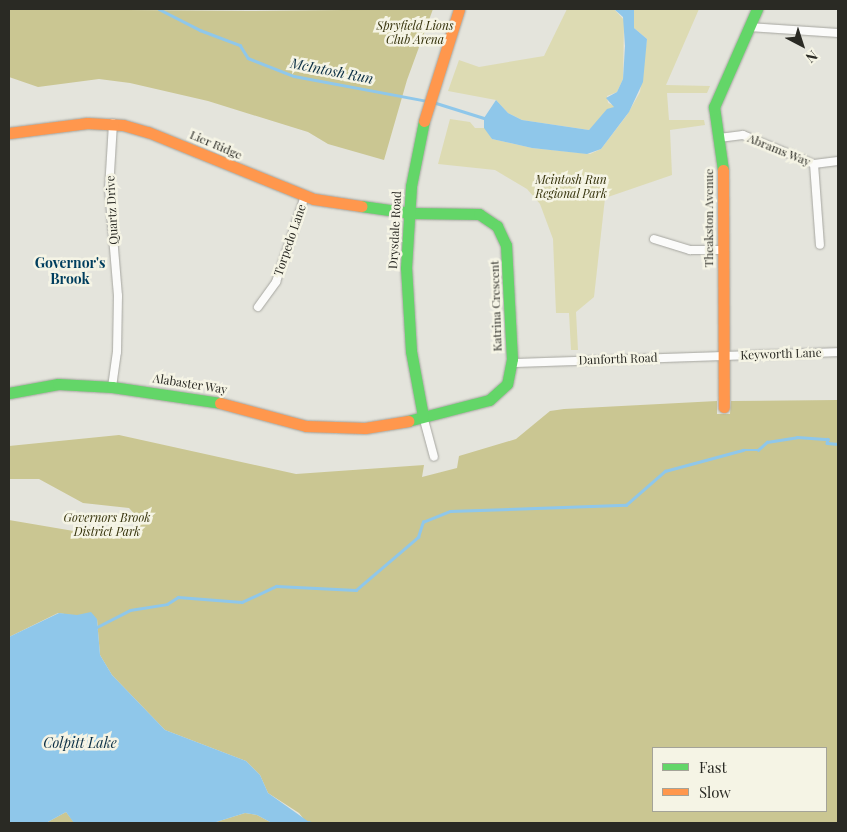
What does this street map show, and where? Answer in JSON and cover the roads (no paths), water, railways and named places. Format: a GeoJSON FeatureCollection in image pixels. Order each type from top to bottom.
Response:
{"type":"FeatureCollection","features":[{"type":"Feature","properties":{"kind":"street","name":"Drysdale Road"},"geometry":{"type":"LineString","coordinates":[[434,457],[423,416],[411,351],[406,268],[413,163],[458,9]]}},
{"type":"Feature","properties":{"kind":"street","name":"Theakston Avenue"},"geometry":{"type":"LineString","coordinates":[[724,407],[723,250],[725,182],[714,107],[757,9]]}},
{"type":"Feature","properties":{"kind":"street"},"geometry":{"type":"LineString","coordinates":[[749,27],[838,33]]}},
{"type":"Feature","properties":{"kind":"street","name":"Lier Ridge"},"geometry":{"type":"LineString","coordinates":[[9,133],[87,123],[113,123],[148,132],[305,196],[410,213]]}},
{"type":"Feature","properties":{"kind":"street","name":"Quartz Drive"},"geometry":{"type":"LineString","coordinates":[[112,386],[118,304],[109,189],[113,123]]}},
{"type":"Feature","properties":{"kind":"street","name":"Abrams Way"},"geometry":{"type":"LineString","coordinates":[[719,138],[743,135],[814,164],[838,162]]}},
{"type":"Feature","properties":{"kind":"street"},"geometry":{"type":"LineString","coordinates":[[814,164],[820,245]]}},
{"type":"Feature","properties":{"kind":"street","name":"Torpedo Lane"},"geometry":{"type":"LineString","coordinates":[[258,308],[276,282],[305,196]]}},
{"type":"Feature","properties":{"kind":"street","name":"Katrina Crescent"},"geometry":{"type":"LineString","coordinates":[[410,213],[479,214],[493,222],[501,232],[508,253],[512,363],[507,384],[495,397],[423,416]]}},
{"type":"Feature","properties":{"kind":"street"},"geometry":{"type":"LineString","coordinates":[[654,239],[690,250],[723,250]]}},
{"type":"Feature","properties":{"kind":"street","name":"Keyworth Lane"},"geometry":{"type":"LineString","coordinates":[[724,356],[838,352]]}},
{"type":"Feature","properties":{"kind":"street","name":"Danforth Road"},"geometry":{"type":"LineString","coordinates":[[512,363],[724,356]]}},
{"type":"Feature","properties":{"kind":"street","name":"Alabaster Way"},"geometry":{"type":"LineString","coordinates":[[9,392],[58,384],[112,386],[200,398],[306,426],[365,428],[423,416]]}},
{"type":"Feature","properties":{"kind":"water"},"geometry":{"type":"Polygon","coordinates":[[[614,9],[634,9],[634,28],[647,39],[643,82],[629,112],[601,149],[587,154],[532,148],[492,139],[484,128],[484,118],[496,100],[508,113],[522,120],[589,130],[607,109],[614,107],[606,98],[617,92],[623,79],[625,46],[623,17],[614,9]]]}},
{"type":"Feature","properties":{"kind":"water","name":"Colpitt Lake"},"geometry":{"type":"Polygon","coordinates":[[[91,612],[97,619],[100,655],[112,675],[165,730],[246,761],[260,775],[268,793],[309,822],[272,823],[257,815],[245,813],[213,823],[74,823],[66,812],[46,823],[9,823],[9,637],[59,613],[77,615],[91,612]]]}},
{"type":"Feature","properties":{"kind":"waterway","name":"McIntosh Run"},"geometry":{"type":"LineString","coordinates":[[133,9],[150,9]]}},
{"type":"Feature","properties":{"kind":"waterway","name":"McIntosh Run"},"geometry":{"type":"LineString","coordinates":[[159,9],[200,30],[240,45],[248,58],[294,76],[428,101]]}},
{"type":"Feature","properties":{"kind":"waterway","name":"McIntosh Run"},"geometry":{"type":"LineString","coordinates":[[433,102],[484,118]]}},
{"type":"Feature","properties":{"kind":"waterway"},"geometry":{"type":"LineString","coordinates":[[97,627],[130,610],[167,604],[178,597],[242,602],[276,586],[356,590],[418,537],[423,522],[450,511],[626,505],[665,471],[743,450],[758,450],[767,442],[797,437],[828,439],[827,443],[838,444]]}},
{"type":"Feature","properties":{"kind":"district","name":"Governor's Brook"},"geometry":{"type":"Point","coordinates":[70,272]}},
{"type":"Feature","properties":{"kind":"park label","name":"Spryfield Lions Club Arena"},"geometry":{"type":"Point","coordinates":[415,33]}},
{"type":"Feature","properties":{"kind":"park label","name":"Mcintosh Run Regional Park"},"geometry":{"type":"Point","coordinates":[571,187]}},
{"type":"Feature","properties":{"kind":"park label","name":"Governors Brook District Park"},"geometry":{"type":"Point","coordinates":[107,525]}}]}
